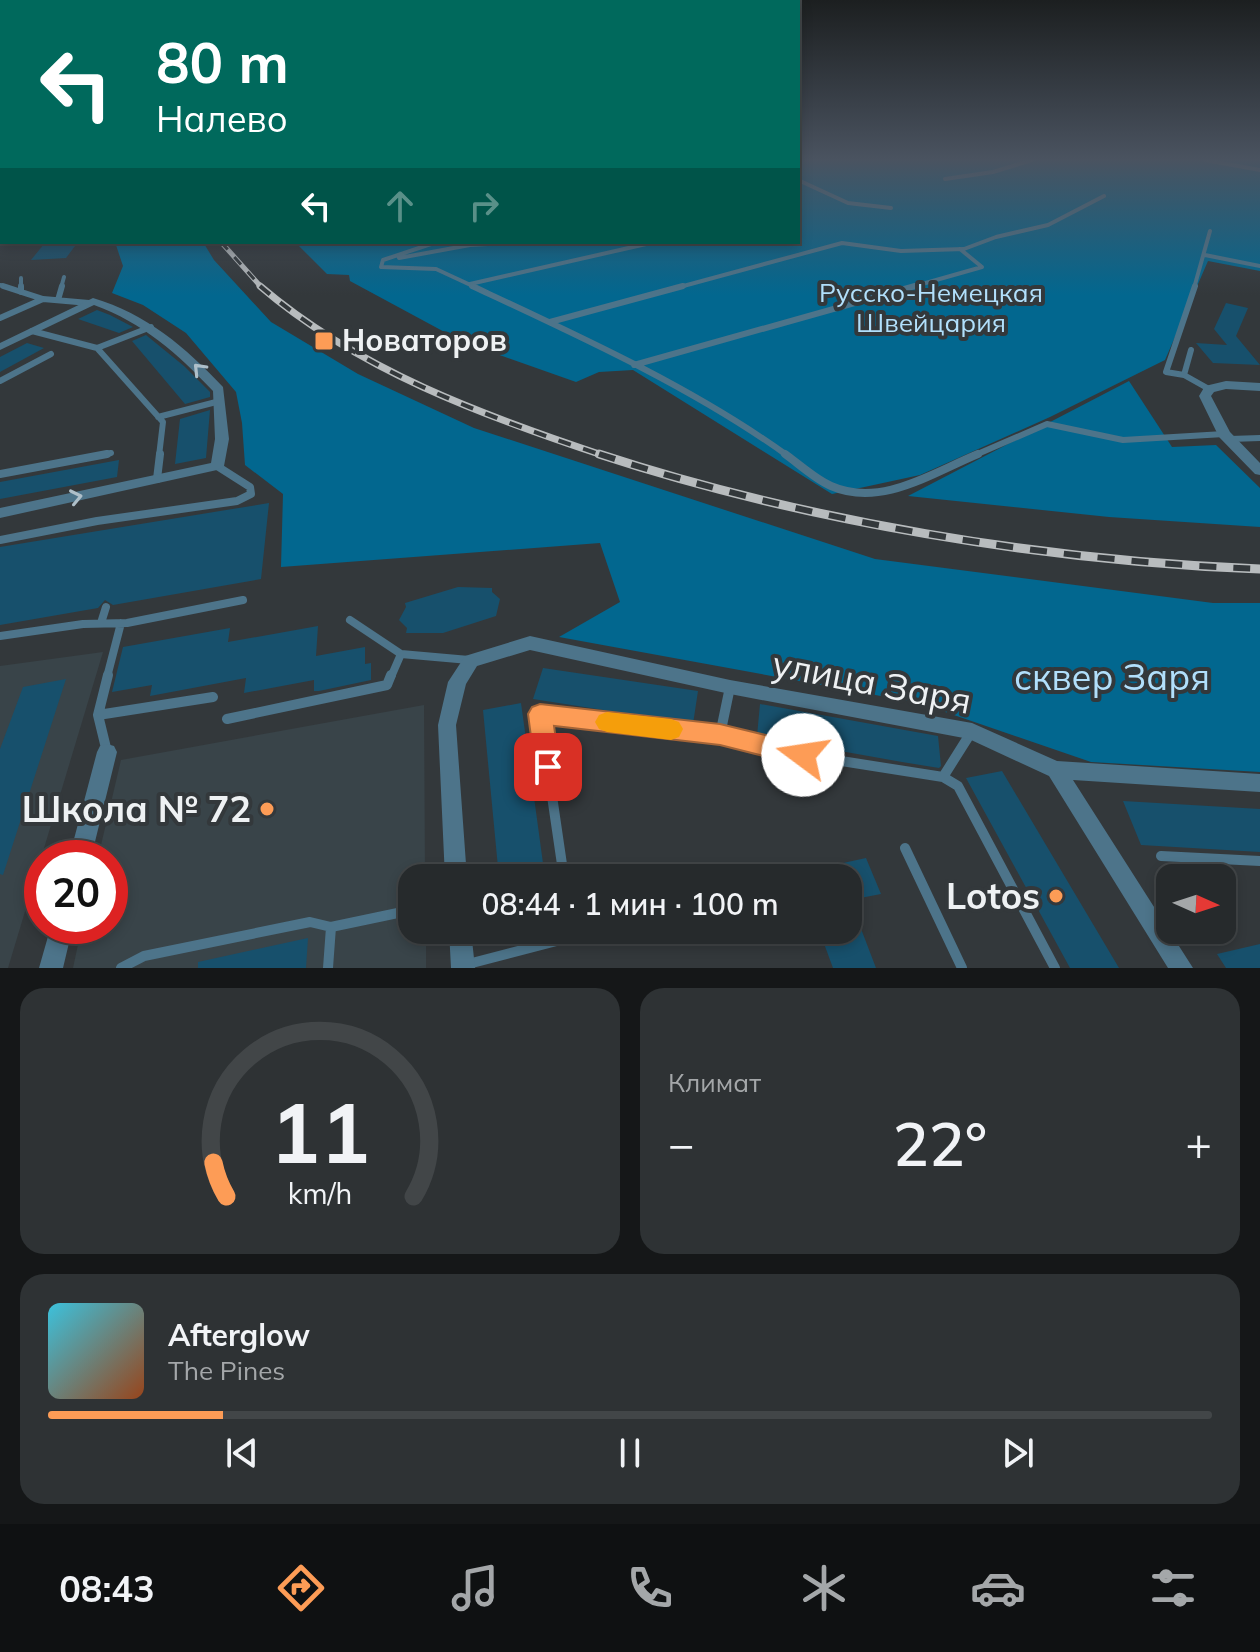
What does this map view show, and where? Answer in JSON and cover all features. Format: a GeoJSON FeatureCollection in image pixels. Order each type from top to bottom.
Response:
{"type":"FeatureCollection","features":[{"type":"Feature","properties":{"kind":"street"},"geometry":{"type":"LineString","coordinates":[[0,347],[93,301],[131,313],[178,346],[219,390],[222,439],[217,466],[0,513]]}},
{"type":"Feature","properties":{"kind":"street"},"geometry":{"type":"LineString","coordinates":[[1260,387],[1226,385],[1209,389],[1205,396],[1226,437],[1260,471]]}},
{"type":"Feature","properties":{"kind":"street","name":"улица Заря"},"geometry":{"type":"LineString","coordinates":[[471,661],[530,643],[730,687],[972,731],[1056,770],[1260,783]]}},
{"type":"Feature","properties":{"kind":"street"},"geometry":{"type":"LineString","coordinates":[[455,864],[447,725],[457,682],[471,661]]}},
{"type":"Feature","properties":{"kind":"street"},"geometry":{"type":"LineString","coordinates":[[85,840],[107,752]]}},
{"type":"Feature","properties":{"kind":"street"},"geometry":{"type":"LineString","coordinates":[[1056,770],[1156,918]]}},
{"type":"Feature","properties":{"kind":"street"},"geometry":{"type":"LineString","coordinates":[[51,968],[57,944]]}},
{"type":"Feature","properties":{"kind":"street"},"geometry":{"type":"LineString","coordinates":[[461,944],[463,966]]}},
{"type":"Feature","properties":{"kind":"street"},"geometry":{"type":"LineString","coordinates":[[1170,944],[1181,968]]}},
{"type":"Feature","properties":{"kind":"lane"},"geometry":{"type":"LineString","coordinates":[[867,205],[891,208]]}},
{"type":"Feature","properties":{"kind":"lane"},"geometry":{"type":"LineString","coordinates":[[550,322],[842,243],[901,251],[960,249],[1048,225],[1086,205]]}},
{"type":"Feature","properties":{"kind":"lane"},"geometry":{"type":"LineString","coordinates":[[1209,389],[1184,375],[1166,372],[1210,231]]}},
{"type":"Feature","properties":{"kind":"lane"},"geometry":{"type":"LineString","coordinates":[[431,244],[383,260],[381,267],[436,269],[550,322],[762,437],[830,486],[851,494],[891,491],[1047,424],[1123,440],[1260,438]]}},
{"type":"Feature","properties":{"kind":"lane"},"geometry":{"type":"LineString","coordinates":[[389,258],[487,244]]}},
{"type":"Feature","properties":{"kind":"lane"},"geometry":{"type":"LineString","coordinates":[[470,284],[646,244]]}},
{"type":"Feature","properties":{"kind":"lane"},"geometry":{"type":"LineString","coordinates":[[633,365],[982,267],[960,249]]}},
{"type":"Feature","properties":{"kind":"lane"},"geometry":{"type":"LineString","coordinates":[[1205,255],[1260,266]]}},
{"type":"Feature","properties":{"kind":"lane"},"geometry":{"type":"LineString","coordinates":[[58,300],[64,277]]}},
{"type":"Feature","properties":{"kind":"lane"},"geometry":{"type":"LineString","coordinates":[[21,278],[21,292]]}},
{"type":"Feature","properties":{"kind":"lane"},"geometry":{"type":"LineString","coordinates":[[0,285],[43,299],[89,303]]}},
{"type":"Feature","properties":{"kind":"lane"},"geometry":{"type":"LineString","coordinates":[[0,318],[43,299]]}},
{"type":"Feature","properties":{"kind":"lane"},"geometry":{"type":"LineString","coordinates":[[97,348],[151,327]]}},
{"type":"Feature","properties":{"kind":"lane"},"geometry":{"type":"LineString","coordinates":[[32,331],[97,348],[163,422],[157,479]]}},
{"type":"Feature","properties":{"kind":"lane"},"geometry":{"type":"LineString","coordinates":[[1184,375],[1191,350]]}},
{"type":"Feature","properties":{"kind":"lane"},"geometry":{"type":"LineString","coordinates":[[0,381],[51,354]]}},
{"type":"Feature","properties":{"kind":"lane"},"geometry":{"type":"LineString","coordinates":[[158,417],[220,401]]}},
{"type":"Feature","properties":{"kind":"lane"},"geometry":{"type":"LineString","coordinates":[[0,474],[111,453]]}},
{"type":"Feature","properties":{"kind":"lane"},"geometry":{"type":"LineString","coordinates":[[0,540],[97,521],[237,501],[251,494],[250,487],[217,466]]}},
{"type":"Feature","properties":{"kind":"lane"},"geometry":{"type":"LineString","coordinates":[[0,636],[121,623],[243,600]]}},
{"type":"Feature","properties":{"kind":"lane"},"geometry":{"type":"LineString","coordinates":[[101,623],[106,607]]}},
{"type":"Feature","properties":{"kind":"lane"},"geometry":{"type":"LineString","coordinates":[[350,620],[401,654],[471,661]]}},
{"type":"Feature","properties":{"kind":"lane"},"geometry":{"type":"LineString","coordinates":[[107,752],[98,715],[121,623]]}},
{"type":"Feature","properties":{"kind":"lane"},"geometry":{"type":"LineString","coordinates":[[227,719],[387,685],[401,654]]}},
{"type":"Feature","properties":{"kind":"lane"},"geometry":{"type":"LineString","coordinates":[[720,735],[730,687]]}},
{"type":"Feature","properties":{"kind":"lane"},"geometry":{"type":"LineString","coordinates":[[98,715],[213,697]]}},
{"type":"Feature","properties":{"kind":"lane"},"geometry":{"type":"LineString","coordinates":[[562,864],[540,714],[720,735],[803,755],[943,777],[958,786],[1055,968]]}},
{"type":"Feature","properties":{"kind":"lane"},"geometry":{"type":"LineString","coordinates":[[943,777],[972,731]]}},
{"type":"Feature","properties":{"kind":"lane"},"geometry":{"type":"LineString","coordinates":[[905,848],[962,968]]}},
{"type":"Feature","properties":{"kind":"lane"},"geometry":{"type":"LineString","coordinates":[[1161,856],[1260,861]]}},
{"type":"Feature","properties":{"kind":"lane"},"geometry":{"type":"LineString","coordinates":[[121,968],[144,956],[310,922],[331,927],[398,913]]}},
{"type":"Feature","properties":{"kind":"lane"},"geometry":{"type":"LineString","coordinates":[[328,968],[331,927]]}},
{"type":"Feature","properties":{"kind":"lane"},"geometry":{"type":"LineString","coordinates":[[463,966],[546,944]]}},
{"type":"Feature","properties":{"kind":"shaded area"},"geometry":{"type":"Polygon","coordinates":[[[103,652],[46,840],[24,840],[24,915],[8,968],[0,968],[0,666],[103,652]]]}},
{"type":"Feature","properties":{"kind":"shaded area","name":"Школа № 72"},"geometry":{"type":"Polygon","coordinates":[[[424,705],[425,864],[398,864],[398,944],[426,944],[426,968],[73,968],[78,944],[128,944],[128,840],[102,840],[121,760],[424,705]]]}},
{"type":"Feature","properties":{"kind":"green space","name":"Русско-Немецкая Швейцария"},"geometry":{"type":"Polygon","coordinates":[[[800,205],[1260,205],[1260,271],[1208,261],[1165,360],[1050,417],[920,475],[832,494],[633,370],[599,372],[576,382],[463,342],[350,281],[349,275],[327,274],[297,244],[800,244],[800,205]]]}},
{"type":"Feature","properties":{"kind":"green space","name":"сквер Заря"},"geometry":{"type":"Polygon","coordinates":[[[116,244],[204,244],[214,260],[271,322],[358,374],[474,428],[875,559],[1213,603],[1260,603],[1260,772],[1091,762],[919,703],[559,637],[620,602],[600,543],[281,567],[283,494],[245,465],[236,392],[186,333],[143,305],[112,293],[123,266],[116,244]]]}},
{"type":"Feature","properties":{"kind":"green space"},"geometry":{"type":"Polygon","coordinates":[[[1129,381],[1172,447],[1216,445],[1260,488],[1260,527],[1109,517],[908,496],[1129,381]]]}},
{"type":"Feature","properties":{"kind":"building"},"geometry":{"type":"Polygon","coordinates":[[[44,244],[76,244],[66,258],[31,260],[44,244]]]}},
{"type":"Feature","properties":{"kind":"building"},"geometry":{"type":"Polygon","coordinates":[[[1226,303],[1248,308],[1236,336],[1260,365],[1213,363],[1196,343],[1227,345],[1214,329],[1226,303]]]}},
{"type":"Feature","properties":{"kind":"building"},"geometry":{"type":"Polygon","coordinates":[[[97,310],[133,327],[119,333],[78,319],[97,310]]]}},
{"type":"Feature","properties":{"kind":"building"},"geometry":{"type":"Polygon","coordinates":[[[146,335],[184,366],[210,392],[210,397],[185,404],[132,341],[146,335]]]}},
{"type":"Feature","properties":{"kind":"building"},"geometry":{"type":"Polygon","coordinates":[[[27,343],[44,348],[0,372],[0,357],[27,343]]]}},
{"type":"Feature","properties":{"kind":"building"},"geometry":{"type":"Polygon","coordinates":[[[210,410],[206,458],[175,464],[180,419],[210,410]]]}},
{"type":"Feature","properties":{"kind":"building"},"geometry":{"type":"Polygon","coordinates":[[[119,460],[117,477],[0,499],[0,482],[119,460]]]}},
{"type":"Feature","properties":{"kind":"building"},"geometry":{"type":"Polygon","coordinates":[[[269,503],[261,579],[113,605],[105,600],[98,608],[0,625],[0,547],[269,503]]]}},
{"type":"Feature","properties":{"kind":"building"},"geometry":{"type":"Polygon","coordinates":[[[458,587],[492,588],[500,599],[496,616],[443,633],[406,633],[407,628],[399,620],[405,603],[458,587]]]}},
{"type":"Feature","properties":{"kind":"building"},"geometry":{"type":"Polygon","coordinates":[[[318,626],[316,656],[365,647],[365,664],[371,663],[371,680],[319,691],[314,691],[314,680],[244,693],[246,678],[150,696],[152,685],[112,692],[123,647],[230,628],[228,642],[318,626]]]}},
{"type":"Feature","properties":{"kind":"building"},"geometry":{"type":"Polygon","coordinates":[[[543,668],[698,691],[693,724],[533,699],[543,668]]]}},
{"type":"Feature","properties":{"kind":"building"},"geometry":{"type":"Polygon","coordinates":[[[66,679],[3,875],[0,874],[0,749],[23,687],[66,679]]]}},
{"type":"Feature","properties":{"kind":"building"},"geometry":{"type":"Polygon","coordinates":[[[521,703],[543,864],[498,864],[483,710],[521,703]]]}},
{"type":"Feature","properties":{"kind":"building"},"geometry":{"type":"Polygon","coordinates":[[[760,704],[938,736],[941,766],[757,736],[760,704]]]}},
{"type":"Feature","properties":{"kind":"building"},"geometry":{"type":"Polygon","coordinates":[[[1002,771],[1119,968],[1070,968],[966,778],[1002,771]]]}},
{"type":"Feature","properties":{"kind":"building"},"geometry":{"type":"Polygon","coordinates":[[[1123,801],[1260,809],[1260,852],[1141,845],[1123,801]]]}},
{"type":"Feature","properties":{"kind":"building"},"geometry":{"type":"Polygon","coordinates":[[[866,858],[881,894],[862,898],[862,864],[839,864],[866,858]]]}},
{"type":"Feature","properties":{"kind":"building"},"geometry":{"type":"Polygon","coordinates":[[[862,931],[876,968],[833,968],[824,944],[862,944],[862,931]]]}},
{"type":"Feature","properties":{"kind":"building"},"geometry":{"type":"Polygon","coordinates":[[[308,938],[306,968],[198,968],[198,962],[308,938]]]}},
{"type":"Feature","properties":{"kind":"building"},"geometry":{"type":"Polygon","coordinates":[[[1260,944],[1260,968],[1226,968],[1217,954],[1260,944]]]}},
{"type":"Feature","properties":{"kind":"railway"},"geometry":{"type":"LineString","coordinates":[[223,244],[261,287]]}},
{"type":"Feature","properties":{"kind":"railway"},"geometry":{"type":"LineString","coordinates":[[261,287],[338,342],[424,388],[602,455]]}},
{"type":"Feature","properties":{"kind":"railway"},"geometry":{"type":"LineString","coordinates":[[602,455],[758,499],[925,534],[1095,557],[1260,569]]}},
{"type":"Feature","properties":{"kind":"slow traffic"},"geometry":{"type":"LineString","coordinates":[[607,722],[671,729]]}},
{"type":"Feature","properties":{"kind":"place","name":"Новаторов"},"geometry":{"type":"Point","coordinates":[324,341]}},
{"type":"Feature","properties":{"kind":"place","name":"Школа № 72"},"geometry":{"type":"Point","coordinates":[267,809]}},
{"type":"Feature","properties":{"kind":"place","name":"Lotos"},"geometry":{"type":"Point","coordinates":[1056,896]}},
{"type":"Feature","properties":{"kind":"route"},"geometry":{"type":"LineString","coordinates":[[548,767],[540,714],[720,735],[803,755]]}}]}
